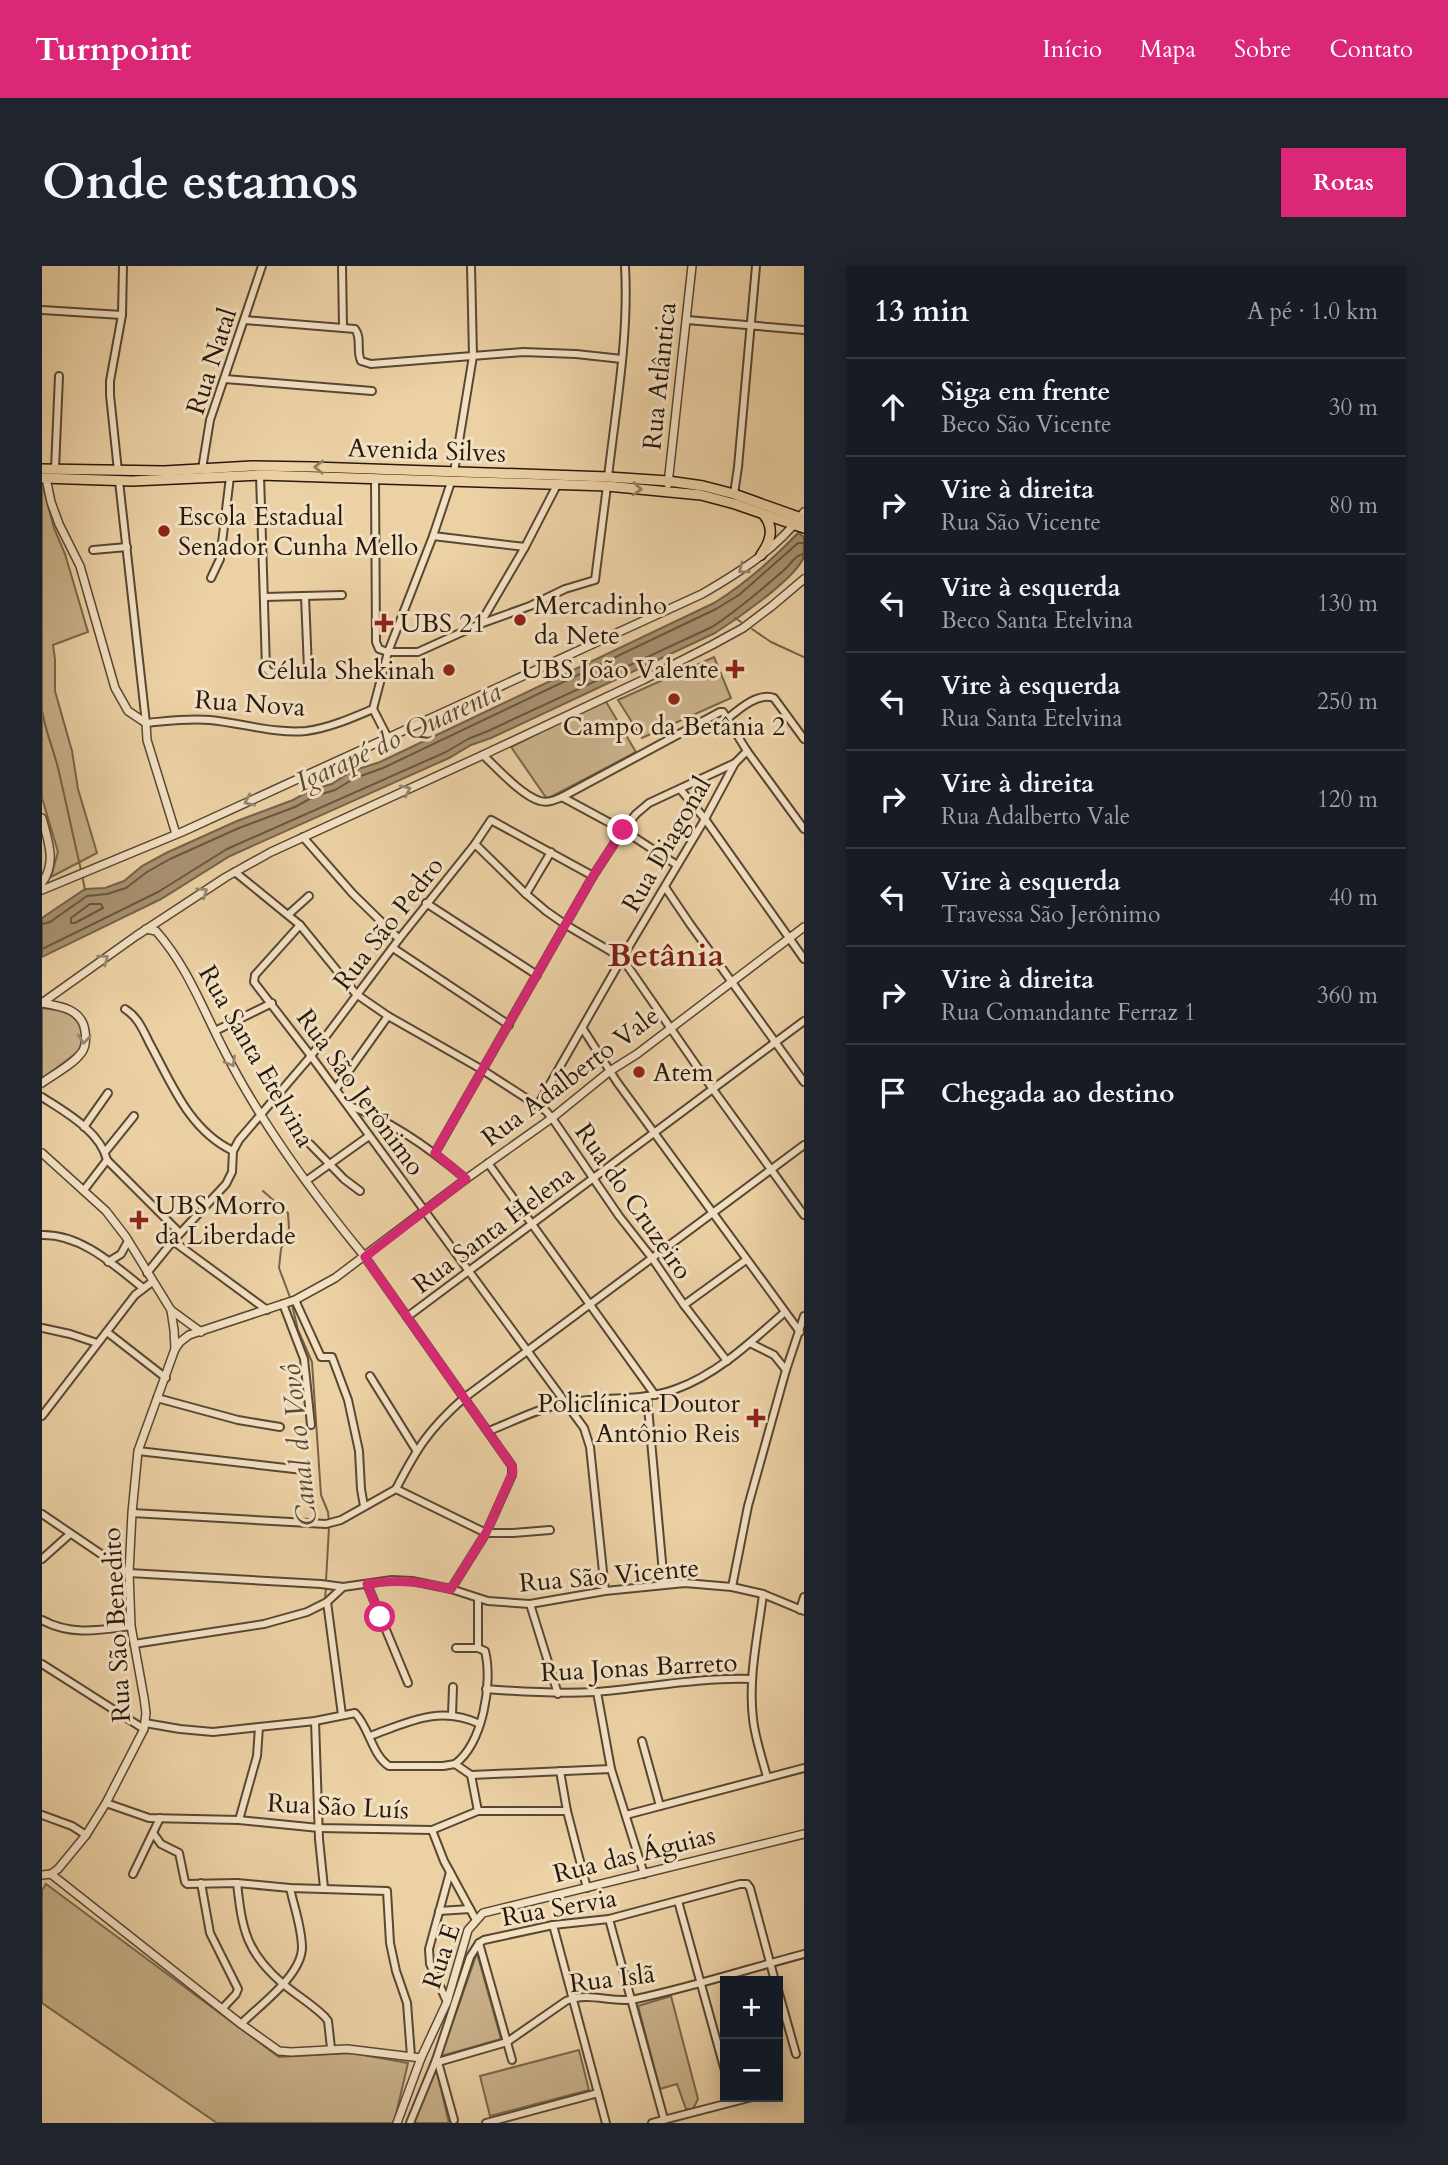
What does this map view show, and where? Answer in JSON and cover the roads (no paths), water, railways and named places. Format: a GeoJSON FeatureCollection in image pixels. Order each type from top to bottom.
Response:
{"type":"FeatureCollection","features":[{"type":"Feature","properties":{"kind":"main road","name":"Avenida Silves"},"geometry":{"type":"LineString","coordinates":[[43,472],[55,469],[118,476],[252,466],[288,466],[557,485],[607,481]]}},
{"type":"Feature","properties":{"kind":"main road","name":"Avenida Silves"},"geometry":{"type":"LineString","coordinates":[[43,472],[118,476],[453,477],[703,486],[734,494],[802,521]]}},
{"type":"Feature","properties":{"kind":"main road","name":"Avenida Silves"},"geometry":{"type":"LineString","coordinates":[[668,486],[762,514],[802,521]]}},
{"type":"Feature","properties":{"kind":"main road"},"geometry":{"type":"LineString","coordinates":[[761,555],[771,535],[768,520],[762,514]]}},
{"type":"Feature","properties":{"kind":"street"},"geometry":{"type":"LineString","coordinates":[[123,266],[122,315],[110,388],[118,476],[148,740],[176,834]]}},
{"type":"Feature","properties":{"kind":"street","name":"Rua Natal"},"geometry":{"type":"LineString","coordinates":[[202,469],[208,431],[262,266]]}},
{"type":"Feature","properties":{"kind":"street"},"geometry":{"type":"LineString","coordinates":[[342,266],[343,327]]}},
{"type":"Feature","properties":{"kind":"street"},"geometry":{"type":"LineString","coordinates":[[388,738],[373,709],[388,652],[453,477],[473,356],[471,266]]}},
{"type":"Feature","properties":{"kind":"street","name":"Rua Atlântica"},"geometry":{"type":"LineString","coordinates":[[668,486],[692,266]]}},
{"type":"Feature","properties":{"kind":"street"},"geometry":{"type":"LineString","coordinates":[[734,494],[757,266]]}},
{"type":"Feature","properties":{"kind":"street"},"geometry":{"type":"LineString","coordinates":[[375,478],[376,642],[380,649],[388,652],[418,652],[565,589],[595,580],[622,359],[627,285],[625,270]]}},
{"type":"Feature","properties":{"kind":"street"},"geometry":{"type":"LineString","coordinates":[[42,310],[122,315]]}},
{"type":"Feature","properties":{"kind":"street"},"geometry":{"type":"LineString","coordinates":[[245,320],[357,330],[358,358],[364,363],[523,352],[622,359]]}},
{"type":"Feature","properties":{"kind":"street"},"geometry":{"type":"LineString","coordinates":[[687,320],[804,330]]}},
{"type":"Feature","properties":{"kind":"street"},"geometry":{"type":"LineString","coordinates":[[55,469],[59,376]]}},
{"type":"Feature","properties":{"kind":"street"},"geometry":{"type":"LineString","coordinates":[[225,379],[372,391]]}},
{"type":"Feature","properties":{"kind":"street"},"geometry":{"type":"LineString","coordinates":[[43,472],[59,524],[80,566],[115,688],[128,711],[146,723]]}},
{"type":"Feature","properties":{"kind":"street"},"geometry":{"type":"LineString","coordinates":[[260,475],[267,670],[272,673],[307,672],[309,664],[306,596]]}},
{"type":"Feature","properties":{"kind":"street"},"geometry":{"type":"LineString","coordinates":[[211,578],[219,559],[230,477]]}},
{"type":"Feature","properties":{"kind":"street"},"geometry":{"type":"LineString","coordinates":[[480,624],[557,485]]}},
{"type":"Feature","properties":{"kind":"street"},"geometry":{"type":"LineString","coordinates":[[42,890],[176,834],[702,594],[739,572],[802,521]]}},
{"type":"Feature","properties":{"kind":"street"},"geometry":{"type":"LineString","coordinates":[[433,536],[525,547]]}},
{"type":"Feature","properties":{"kind":"street"},"geometry":{"type":"LineString","coordinates":[[93,550],[127,547]]}},
{"type":"Feature","properties":{"kind":"street"},"geometry":{"type":"LineString","coordinates":[[42,1003],[146,929],[235,872],[271,852],[484,755],[723,639],[743,628],[804,579]]}},
{"type":"Feature","properties":{"kind":"street"},"geometry":{"type":"LineString","coordinates":[[264,597],[342,595]]}},
{"type":"Feature","properties":{"kind":"street"},"geometry":{"type":"LineString","coordinates":[[727,719],[762,696],[771,696],[804,739]]}},
{"type":"Feature","properties":{"kind":"street","name":"Rua Nova"},"geometry":{"type":"LineString","coordinates":[[146,723],[181,719],[209,720],[288,731],[308,731],[373,709]]}},
{"type":"Feature","properties":{"kind":"street"},"geometry":{"type":"LineString","coordinates":[[484,755],[528,795],[549,802],[723,712],[747,751],[804,829]]}},
{"type":"Feature","properties":{"kind":"street","name":"Rua Diagonal"},"geometry":{"type":"LineString","coordinates":[[538,1105],[735,763],[747,751]]}},
{"type":"Feature","properties":{"kind":"street"},"geometry":{"type":"LineString","coordinates":[[435,1153],[593,876],[623,830],[649,803],[735,763]]}},
{"type":"Feature","properties":{"kind":"street"},"geometry":{"type":"LineString","coordinates":[[680,789],[705,819],[804,959]]}},
{"type":"Feature","properties":{"kind":"street"},"geometry":{"type":"LineString","coordinates":[[562,797],[623,830],[677,865]]}},
{"type":"Feature","properties":{"kind":"street"},"geometry":{"type":"LineString","coordinates":[[42,819],[51,859],[42,883]]}},
{"type":"Feature","properties":{"kind":"street","name":"Rua São Pedro"},"geometry":{"type":"LineString","coordinates":[[147,1273],[226,1184],[232,1172],[233,1151],[239,1140],[311,1055],[491,820],[593,876]]}},
{"type":"Feature","properties":{"kind":"street"},"geometry":{"type":"LineString","coordinates":[[303,837],[353,894],[399,939]]}},
{"type":"Feature","properties":{"kind":"street"},"geometry":{"type":"LineString","coordinates":[[475,844],[526,894],[566,925],[622,958],[804,1215]]}},
{"type":"Feature","properties":{"kind":"street"},"geometry":{"type":"LineString","coordinates":[[526,894],[551,852]]}},
{"type":"Feature","properties":{"kind":"street","name":"Rua do Cruzeiro"},"geometry":{"type":"LineString","coordinates":[[235,872],[300,925],[356,994],[388,1016],[538,1105],[552,1118],[592,1179],[727,1361]]}},
{"type":"Feature","properties":{"kind":"street"},"geometry":{"type":"LineString","coordinates":[[665,887],[804,1082]]}},
{"type":"Feature","properties":{"kind":"street"},"geometry":{"type":"LineString","coordinates":[[289,915],[309,896]]}},
{"type":"Feature","properties":{"kind":"street"},"geometry":{"type":"LineString","coordinates":[[426,904],[537,975]]}},
{"type":"Feature","properties":{"kind":"street","name":"Rua São Jerônimo"},"geometry":{"type":"LineString","coordinates":[[300,925],[255,975],[254,982],[348,1105],[584,1428],[590,1447],[605,1591]]}},
{"type":"Feature","properties":{"kind":"street","name":"Rua Adalberto Vale"},"geometry":{"type":"LineString","coordinates":[[175,1349],[184,1338],[290,1302],[335,1278],[804,927]]}},
{"type":"Feature","properties":{"kind":"street","name":"Rua Santa Etelvina"},"geometry":{"type":"LineString","coordinates":[[146,929],[156,931],[163,938],[193,985],[225,1052],[261,1114],[306,1181],[365,1257],[512,1466],[512,1475],[486,1533]]}},
{"type":"Feature","properties":{"kind":"street"},"geometry":{"type":"LineString","coordinates":[[393,948],[509,1024]]}},
{"type":"Feature","properties":{"kind":"street"},"geometry":{"type":"LineString","coordinates":[[42,1003],[72,1011],[84,1026],[86,1040],[77,1058],[42,1083]]}},
{"type":"Feature","properties":{"kind":"street"},"geometry":{"type":"LineString","coordinates":[[215,1031],[272,1003]]}},
{"type":"Feature","properties":{"kind":"street"},"geometry":{"type":"LineString","coordinates":[[125,1009],[137,1018],[193,1121],[205,1134],[233,1151]]}},
{"type":"Feature","properties":{"kind":"street"},"geometry":{"type":"LineString","coordinates":[[336,1089],[388,1016]]}},
{"type":"Feature","properties":{"kind":"street","name":"Rua Santa Helena"},"geometry":{"type":"LineString","coordinates":[[407,1317],[804,1021]]}},
{"type":"Feature","properties":{"kind":"street"},"geometry":{"type":"LineString","coordinates":[[583,1029],[654,1133],[800,1332]]}},
{"type":"Feature","properties":{"kind":"street"},"geometry":{"type":"LineString","coordinates":[[84,1127],[108,1093]]}},
{"type":"Feature","properties":{"kind":"street"},"geometry":{"type":"LineString","coordinates":[[42,1097],[84,1127],[105,1152],[107,1160],[180,1233]]}},
{"type":"Feature","properties":{"kind":"street"},"geometry":{"type":"LineString","coordinates":[[348,1105],[366,1112],[435,1153],[466,1179]]}},
{"type":"Feature","properties":{"kind":"street"},"geometry":{"type":"LineString","coordinates":[[105,1152],[134,1116]]}},
{"type":"Feature","properties":{"kind":"street"},"geometry":{"type":"LineString","coordinates":[[306,1181],[369,1136]]}},
{"type":"Feature","properties":{"kind":"street"},"geometry":{"type":"LineString","coordinates":[[310,1144],[360,1191]]}},
{"type":"Feature","properties":{"kind":"street"},"geometry":{"type":"LineString","coordinates":[[132,1513],[328,1523],[341,1520],[396,1489],[416,1450],[434,1426],[464,1398],[804,1145]]}},
{"type":"Feature","properties":{"kind":"street","name":"Rua São Benedito"},"geometry":{"type":"LineString","coordinates":[[42,1153],[106,1211],[171,1310],[201,1332]]}},
{"type":"Feature","properties":{"kind":"street"},"geometry":{"type":"LineString","coordinates":[[84,1189],[107,1160]]}},
{"type":"Feature","properties":{"kind":"street"},"geometry":{"type":"LineString","coordinates":[[488,1163],[591,1304],[651,1395],[664,1584]]}},
{"type":"Feature","properties":{"kind":"street"},"geometry":{"type":"LineString","coordinates":[[42,1235],[72,1239],[143,1288]]}},
{"type":"Feature","properties":{"kind":"street"},"geometry":{"type":"LineString","coordinates":[[108,1262],[121,1254],[128,1241]]}},
{"type":"Feature","properties":{"kind":"street"},"geometry":{"type":"LineString","coordinates":[[173,1241],[267,1310]]}},
{"type":"Feature","properties":{"kind":"street"},"geometry":{"type":"LineString","coordinates":[[684,1305],[746,1260]]}},
{"type":"Feature","properties":{"kind":"street"},"geometry":{"type":"LineString","coordinates":[[42,1416],[97,1343],[143,1288],[152,1282]]}},
{"type":"Feature","properties":{"kind":"street"},"geometry":{"type":"LineString","coordinates":[[290,1302],[305,1365],[311,1424]]}},
{"type":"Feature","properties":{"kind":"street"},"geometry":{"type":"LineString","coordinates":[[290,1302],[321,1357],[332,1357],[348,1400],[359,1451],[363,1506]]}},
{"type":"Feature","properties":{"kind":"street","name":"Rua São Benedito"},"geometry":{"type":"LineString","coordinates":[[46,1874],[66,1861],[86,1835],[106,1802],[144,1726],[145,1698],[131,1626],[129,1573],[132,1513],[138,1451],[175,1349],[171,1310]]}},
{"type":"Feature","properties":{"kind":"street"},"geometry":{"type":"LineString","coordinates":[[489,1432],[566,1403],[651,1395],[678,1388],[727,1361],[785,1312]]}},
{"type":"Feature","properties":{"kind":"street"},"geometry":{"type":"LineString","coordinates":[[732,1587],[748,1506],[804,1316]]}},
{"type":"Feature","properties":{"kind":"street"},"geometry":{"type":"LineString","coordinates":[[42,1328],[97,1343]]}},
{"type":"Feature","properties":{"kind":"street"},"geometry":{"type":"LineString","coordinates":[[107,1332],[166,1377]]}},
{"type":"Feature","properties":{"kind":"street"},"geometry":{"type":"LineString","coordinates":[[750,1343],[774,1354],[786,1370]]}},
{"type":"Feature","properties":{"kind":"street"},"geometry":{"type":"LineString","coordinates":[[370,1376],[416,1450]]}},
{"type":"Feature","properties":{"kind":"street"},"geometry":{"type":"LineString","coordinates":[[157,1398],[237,1420],[280,1427]]}},
{"type":"Feature","properties":{"kind":"street"},"geometry":{"type":"LineString","coordinates":[[138,1451],[303,1470]]}},
{"type":"Feature","properties":{"kind":"street"},"geometry":{"type":"LineString","coordinates":[[396,1489],[486,1533],[513,1534],[550,1530]]}},
{"type":"Feature","properties":{"kind":"street"},"geometry":{"type":"LineString","coordinates":[[42,1514],[129,1573]]}},
{"type":"Feature","properties":{"kind":"street"},"geometry":{"type":"LineString","coordinates":[[451,1589],[486,1533]]}},
{"type":"Feature","properties":{"kind":"street"},"geometry":{"type":"LineString","coordinates":[[42,1559],[70,1534]]}},
{"type":"Feature","properties":{"kind":"street","name":"Rua São Vicente"},"geometry":{"type":"LineString","coordinates":[[129,1573],[344,1587],[392,1580],[412,1581],[451,1589],[478,1599],[530,1604],[664,1584],[732,1587],[763,1594],[802,1610]]}},
{"type":"Feature","properties":{"kind":"street"},"geometry":{"type":"LineString","coordinates":[[367,1584],[408,1682]]}},
{"type":"Feature","properties":{"kind":"street"},"geometry":{"type":"LineString","coordinates":[[134,1644],[264,1624],[307,1612],[325,1603],[344,1587]]}},
{"type":"Feature","properties":{"kind":"street"},"geometry":{"type":"LineString","coordinates":[[763,1594],[752,1679],[753,1721],[767,1777]]}},
{"type":"Feature","properties":{"kind":"street"},"geometry":{"type":"LineString","coordinates":[[802,1610],[804,1597]]}},
{"type":"Feature","properties":{"kind":"street"},"geometry":{"type":"LineString","coordinates":[[478,1599],[478,1648]]}},
{"type":"Feature","properties":{"kind":"street"},"geometry":{"type":"LineString","coordinates":[[325,1603],[342,1714]]}},
{"type":"Feature","properties":{"kind":"street"},"geometry":{"type":"LineString","coordinates":[[530,1604],[558,1694]]}},
{"type":"Feature","properties":{"kind":"street"},"geometry":{"type":"LineString","coordinates":[[42,1620],[55,1627],[74,1630],[92,1631],[131,1626]]}},
{"type":"Feature","properties":{"kind":"street"},"geometry":{"type":"LineString","coordinates":[[455,1765],[470,1749],[480,1724],[486,1689],[486,1653],[478,1648],[456,1648]]}},
{"type":"Feature","properties":{"kind":"street"},"geometry":{"type":"LineString","coordinates":[[42,1664],[144,1726],[213,1732],[315,1721],[351,1713],[358,1715],[382,1761],[389,1766],[455,1765],[471,1775],[611,1769]]}},
{"type":"Feature","properties":{"kind":"street","name":"Rua Jonas Barreto"},"geometry":{"type":"LineString","coordinates":[[486,1689],[558,1694],[698,1680],[752,1679]]}},
{"type":"Feature","properties":{"kind":"street"},"geometry":{"type":"LineString","coordinates":[[452,1715],[453,1687]]}},
{"type":"Feature","properties":{"kind":"street"},"geometry":{"type":"LineString","coordinates":[[597,1692],[611,1769],[644,1874]]}},
{"type":"Feature","properties":{"kind":"street"},"geometry":{"type":"LineString","coordinates":[[370,1736],[411,1721],[437,1716],[452,1715],[480,1724]]}},
{"type":"Feature","properties":{"kind":"street"},"geometry":{"type":"LineString","coordinates":[[315,1721],[324,1888]]}},
{"type":"Feature","properties":{"kind":"street"},"geometry":{"type":"LineString","coordinates":[[239,1820],[257,1756],[260,1727]]}},
{"type":"Feature","properties":{"kind":"street"},"geometry":{"type":"LineString","coordinates":[[642,1741],[660,1806]]}},
{"type":"Feature","properties":{"kind":"street"},"geometry":{"type":"LineString","coordinates":[[626,1815],[804,1768]]}},
{"type":"Feature","properties":{"kind":"street"},"geometry":{"type":"LineString","coordinates":[[560,1771],[567,1811],[587,1888]]}},
{"type":"Feature","properties":{"kind":"street"},"geometry":{"type":"LineString","coordinates":[[471,1775],[478,1811]]}},
{"type":"Feature","properties":{"kind":"street","name":"Rua São Luís"},"geometry":{"type":"LineString","coordinates":[[106,1802],[138,1815],[160,1818],[239,1820],[319,1828],[432,1830],[478,1811],[567,1811]]}},
{"type":"Feature","properties":{"kind":"street"},"geometry":{"type":"LineString","coordinates":[[42,1815],[72,1826],[86,1835]]}},
{"type":"Feature","properties":{"kind":"street"},"geometry":{"type":"LineString","coordinates":[[133,1874],[160,1818]]}},
{"type":"Feature","properties":{"kind":"street","name":"Rua E"},"geometry":{"type":"LineString","coordinates":[[397,2123],[421,2058],[447,2002],[468,1930],[476,1920],[450,1872],[432,1830]]}},
{"type":"Feature","properties":{"kind":"street"},"geometry":{"type":"LineString","coordinates":[[153,1833],[161,1844],[179,1853],[185,1882],[387,1892],[390,1943],[407,2003],[411,2056]]}},
{"type":"Feature","properties":{"kind":"street","name":"Rua das Águias"},"geometry":{"type":"LineString","coordinates":[[476,1920],[492,1909],[804,1834]]}},
{"type":"Feature","properties":{"kind":"street"},"geometry":{"type":"LineString","coordinates":[[447,2002],[429,1959],[429,1949],[450,1872]]}},
{"type":"Feature","properties":{"kind":"street"},"geometry":{"type":"LineString","coordinates":[[46,1874],[279,2051],[331,2049],[421,2058]]}},
{"type":"Feature","properties":{"kind":"street"},"geometry":{"type":"LineString","coordinates":[[237,1883],[240,1916],[256,1957],[283,1984],[325,2017],[328,2021],[331,2049]]}},
{"type":"Feature","properties":{"kind":"street"},"geometry":{"type":"LineString","coordinates":[[201,1884],[210,1933],[238,1989],[222,2009]]}},
{"type":"Feature","properties":{"kind":"street","name":"Rua Servia"},"geometry":{"type":"LineString","coordinates":[[410,2123],[437,2061],[470,1957],[484,1940],[553,1925],[609,1919],[747,1884],[770,1963]]}},
{"type":"Feature","properties":{"kind":"street"},"geometry":{"type":"LineString","coordinates":[[241,2024],[283,1984],[298,1965],[301,1955],[300,1935],[290,1888]]}},
{"type":"Feature","properties":{"kind":"street"},"geometry":{"type":"LineString","coordinates":[[678,1901],[720,2052]]}},
{"type":"Feature","properties":{"kind":"street"},"geometry":{"type":"LineString","coordinates":[[439,1911],[470,1909]]}},
{"type":"Feature","properties":{"kind":"street"},"geometry":{"type":"LineString","coordinates":[[609,1919],[664,2119]]}},
{"type":"Feature","properties":{"kind":"street"},"geometry":{"type":"LineString","coordinates":[[553,1925],[606,2123]]}},
{"type":"Feature","properties":{"kind":"street"},"geometry":{"type":"LineString","coordinates":[[479,1943],[512,2060]]}},
{"type":"Feature","properties":{"kind":"street","name":"Rua Islã"},"geometry":{"type":"LineString","coordinates":[[437,2061],[507,2042],[573,1998],[590,1996],[632,2000],[804,1954]]}},
{"type":"Feature","properties":{"kind":"street"},"geometry":{"type":"LineString","coordinates":[[770,1963],[774,1976]]}},
{"type":"Feature","properties":{"kind":"street"},"geometry":{"type":"LineString","coordinates":[[783,2008],[796,2054]]}},
{"type":"Feature","properties":{"kind":"street"},"geometry":{"type":"LineString","coordinates":[[437,2061],[454,2120]]}},
{"type":"Feature","properties":{"kind":"street"},"geometry":{"type":"LineString","coordinates":[[486,2123],[598,2093]]}},
{"type":"Feature","properties":{"kind":"street"},"geometry":{"type":"LineString","coordinates":[[652,2123],[732,2102]]}},
{"type":"Feature","properties":{"kind":"water"},"geometry":{"type":"Polygon","coordinates":[[[798,533],[804,537],[804,548],[803,559],[797,568],[763,599],[715,633],[471,745],[449,758],[230,856],[161,899],[42,957],[42,918],[85,889],[105,888],[124,881],[142,866],[166,853],[237,821],[293,800],[313,789],[332,784],[352,771],[380,762],[714,603],[758,571],[798,533]]]}},
{"type":"Feature","properties":{"kind":"waterway"},"geometry":{"type":"LineString","coordinates":[[735,618],[741,622]]}},
{"type":"Feature","properties":{"kind":"waterway"},"geometry":{"type":"LineString","coordinates":[[752,629],[771,642],[804,657]]}},
{"type":"Feature","properties":{"kind":"waterway"},"geometry":{"type":"LineString","coordinates":[[42,710],[81,870]]}},
{"type":"Feature","properties":{"kind":"waterway"},"geometry":{"type":"LineString","coordinates":[[82,875],[85,890]]}},
{"type":"Feature","properties":{"kind":"waterway","name":"Canal do Vovô"},"geometry":{"type":"LineString","coordinates":[[263,1191],[288,1213],[289,1228],[281,1249],[279,1268],[291,1300]]}},
{"type":"Feature","properties":{"kind":"waterway","name":"Canal do Vovô"},"geometry":{"type":"LineString","coordinates":[[292,1305],[298,1330],[312,1362],[321,1495],[329,1522]]}},
{"type":"Feature","properties":{"kind":"waterway","name":"Canal do Vovô"},"geometry":{"type":"LineString","coordinates":[[326,1581],[329,1527]]}},
{"type":"Feature","properties":{"kind":"waterway","name":"Canal do Vovô"},"geometry":{"type":"LineString","coordinates":[[325,1599],[326,1587]]}},
{"type":"Feature","properties":{"kind":"place","name":"Escola Estadual Senador Cunha Mello"},"geometry":{"type":"Point","coordinates":[164,531]}},
{"type":"Feature","properties":{"kind":"place","name":"Mercadinho da Nete"},"geometry":{"type":"Point","coordinates":[520,620]}},
{"type":"Feature","properties":{"kind":"place","name":"UBS 21"},"geometry":{"type":"Point","coordinates":[384,623]}},
{"type":"Feature","properties":{"kind":"place","name":"UBS João Valente"},"geometry":{"type":"Point","coordinates":[735,669]}},
{"type":"Feature","properties":{"kind":"place","name":"Célula Shekinah"},"geometry":{"type":"Point","coordinates":[449,670]}},
{"type":"Feature","properties":{"kind":"place","name":"Campo da Betânia 2"},"geometry":{"type":"Point","coordinates":[674,699]}},
{"type":"Feature","properties":{"kind":"place","name":"Atem"},"geometry":{"type":"Point","coordinates":[639,1072]}},
{"type":"Feature","properties":{"kind":"place","name":"UBS Morro da Liberdade"},"geometry":{"type":"Point","coordinates":[139,1220]}},
{"type":"Feature","properties":{"kind":"place","name":"Policlínica Doutor Antônio Reis"},"geometry":{"type":"Point","coordinates":[756,1418]}},
{"type":"Feature","properties":{"kind":"district","name":"Betânia"},"geometry":{"type":"Point","coordinates":[666,954]}},
{"type":"Feature","properties":{"kind":"water label","name":"Igarapé do Quarenta"},"geometry":{"type":"Point","coordinates":[398,736]}}]}
